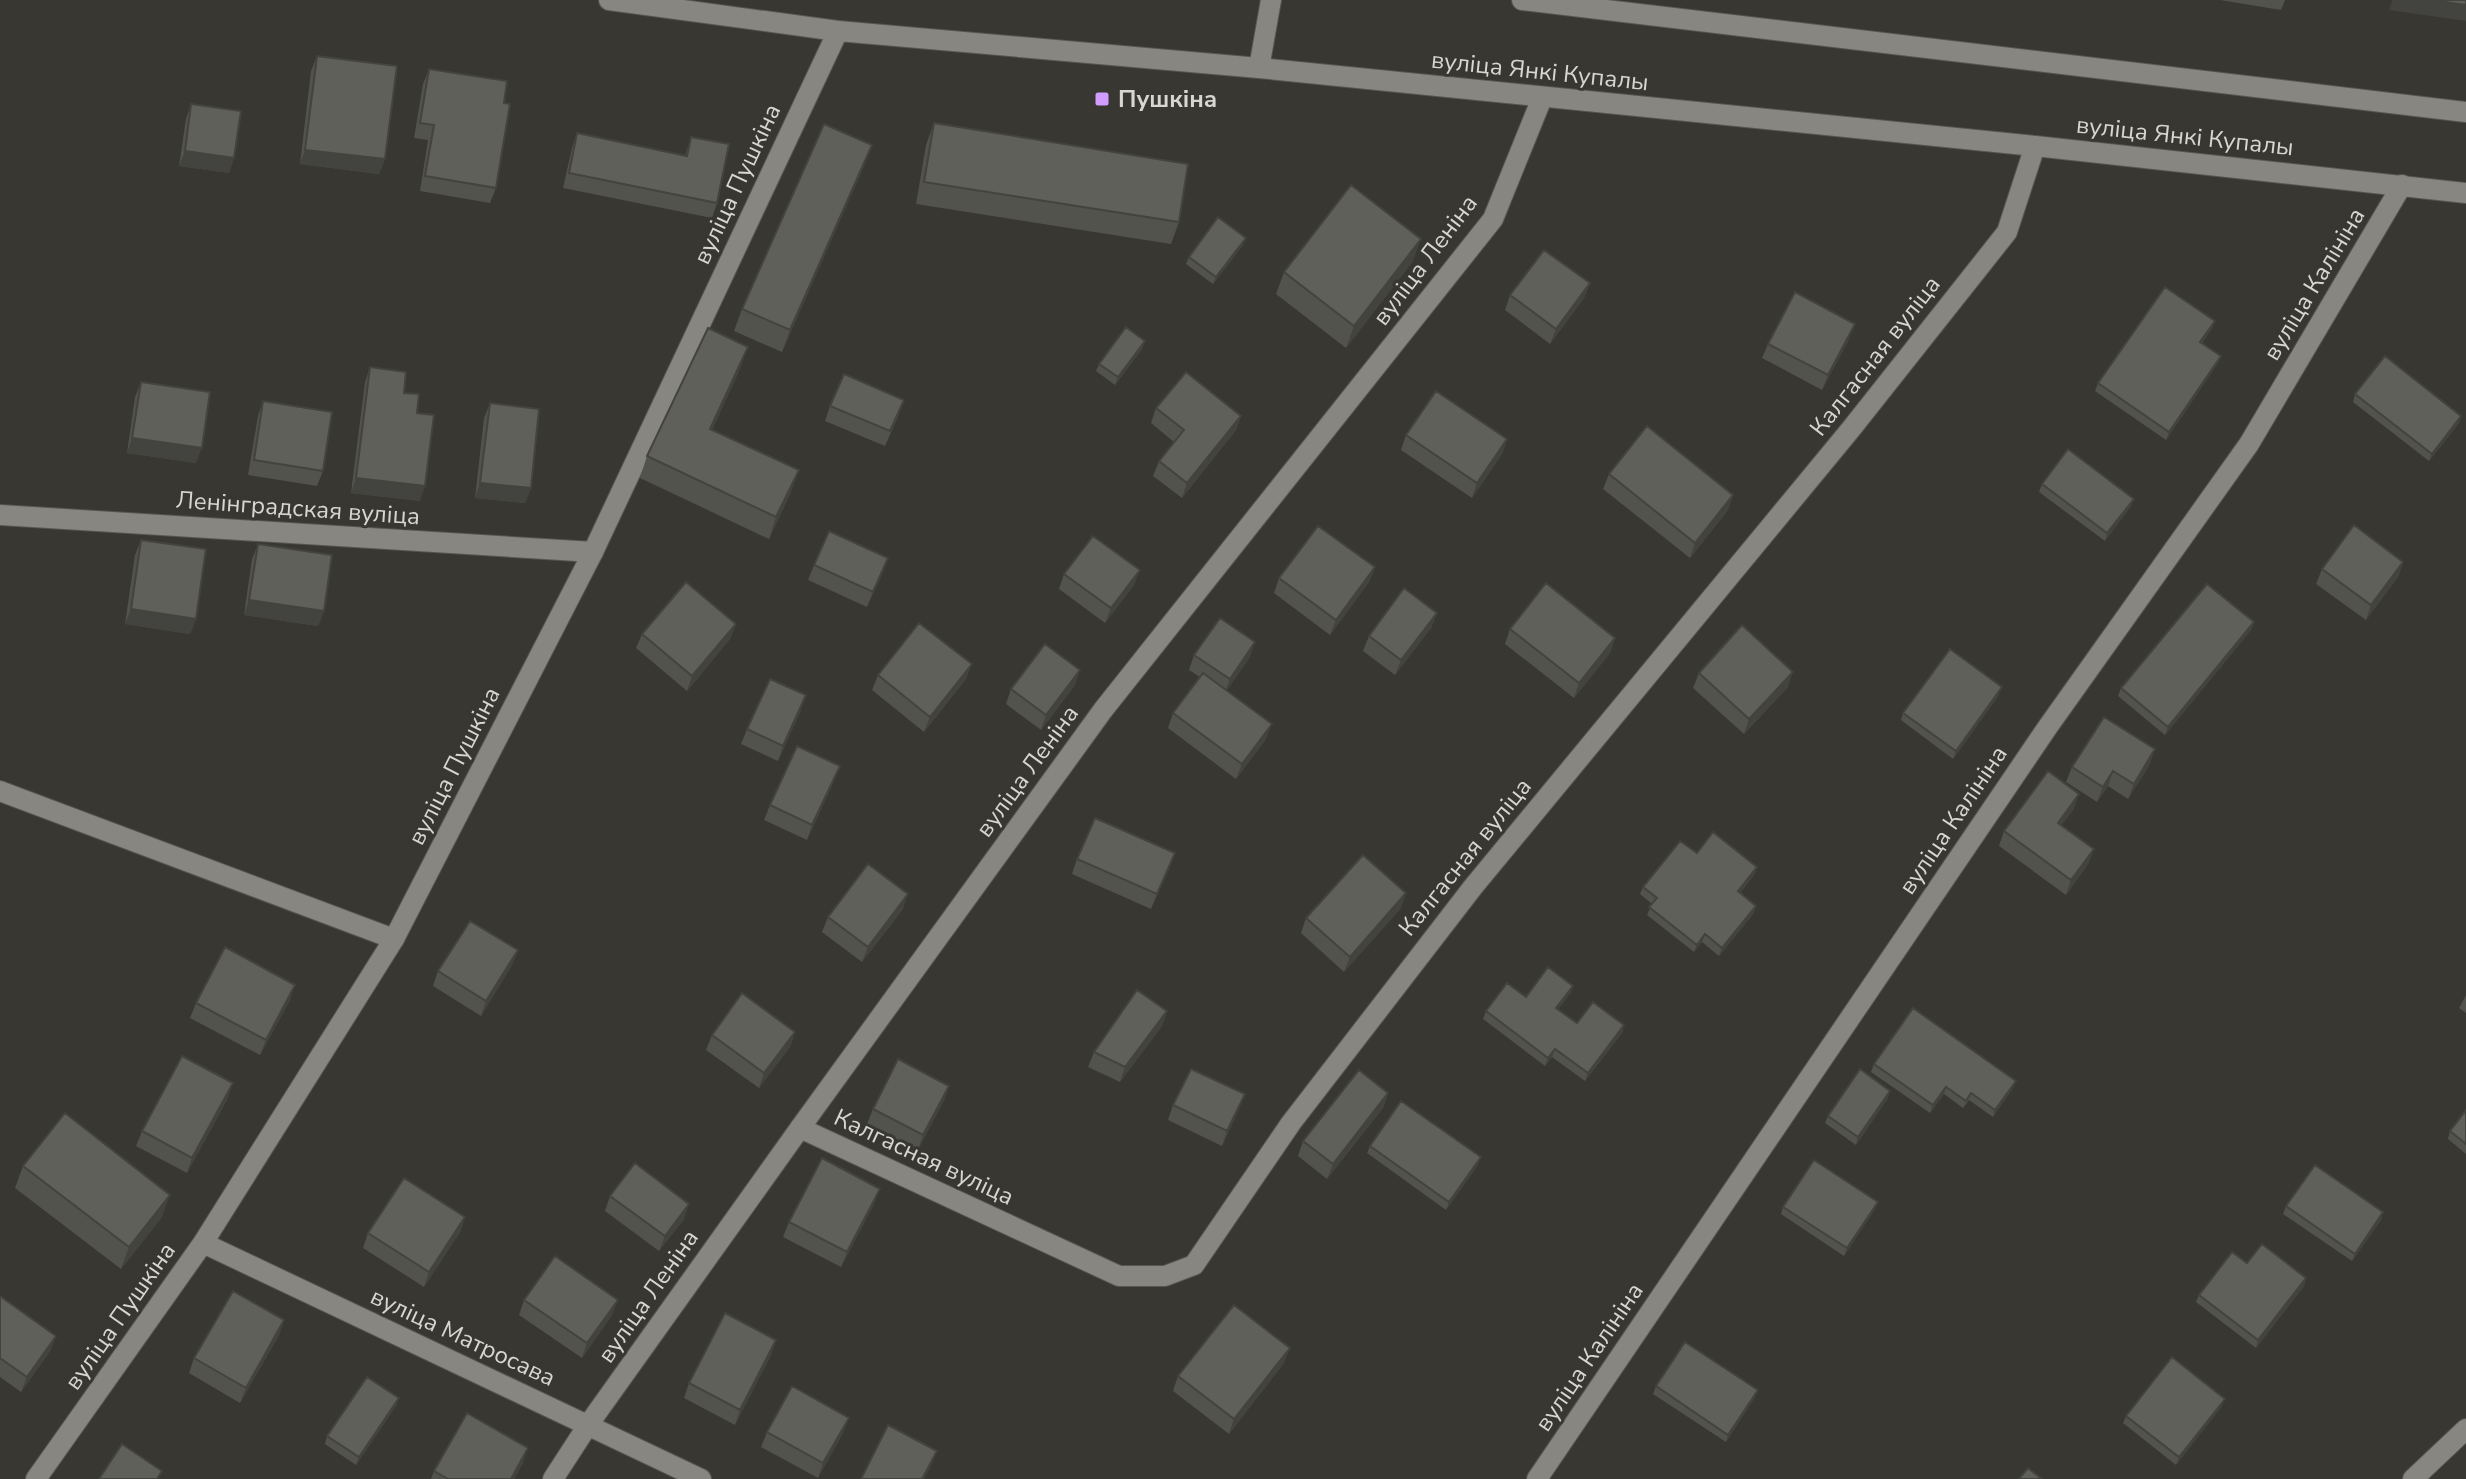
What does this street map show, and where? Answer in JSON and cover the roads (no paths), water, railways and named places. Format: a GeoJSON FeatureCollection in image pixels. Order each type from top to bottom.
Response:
{"type":"FeatureCollection","features":[{"type":"Feature","properties":{"kind":"street","name":"вуліца Янкі Купалы"},"geometry":{"type":"LineString","coordinates":[[609,0],[838,31],[1259,68],[2466,193]]}},
{"type":"Feature","properties":{"kind":"street"},"geometry":{"type":"LineString","coordinates":[[1259,68],[1271,0]]}},
{"type":"Feature","properties":{"kind":"street"},"geometry":{"type":"LineString","coordinates":[[1522,0],[2466,112]]}},
{"type":"Feature","properties":{"kind":"street","name":"вуліца Пушкіна"},"geometry":{"type":"LineString","coordinates":[[36,1479],[203,1243],[394,939],[593,552],[838,31]]}},
{"type":"Feature","properties":{"kind":"street","name":"вуліца Леніна"},"geometry":{"type":"LineString","coordinates":[[553,1479],[588,1425],[800,1128],[1103,710],[1493,219],[1542,98]]}},
{"type":"Feature","properties":{"kind":"street","name":"Калгасная вуліца"},"geometry":{"type":"LineString","coordinates":[[800,1128],[1119,1276],[1165,1276],[1194,1265],[1291,1123],[1473,887],[1851,429],[2007,232],[2035,146]]}},
{"type":"Feature","properties":{"kind":"street","name":"вуліца Калініна"},"geometry":{"type":"LineString","coordinates":[[1537,1479],[2047,728],[2249,444],[2402,185]]}},
{"type":"Feature","properties":{"kind":"street"},"geometry":{"type":"LineString","coordinates":[[0,537],[1,516]]}},
{"type":"Feature","properties":{"kind":"street","name":"Ленінградская вуліца"},"geometry":{"type":"LineString","coordinates":[[1,516],[593,552]]}},
{"type":"Feature","properties":{"kind":"street"},"geometry":{"type":"LineString","coordinates":[[0,791],[394,939]]}},
{"type":"Feature","properties":{"kind":"street","name":"вуліца Матросава"},"geometry":{"type":"LineString","coordinates":[[203,1243],[701,1479]]}},
{"type":"Feature","properties":{"kind":"street"},"geometry":{"type":"LineString","coordinates":[[2413,1479],[2466,1429]]}},
{"type":"Feature","properties":{"kind":"place","name":"Пушкіна"},"geometry":{"type":"Point","coordinates":[1102,99]}}]}
